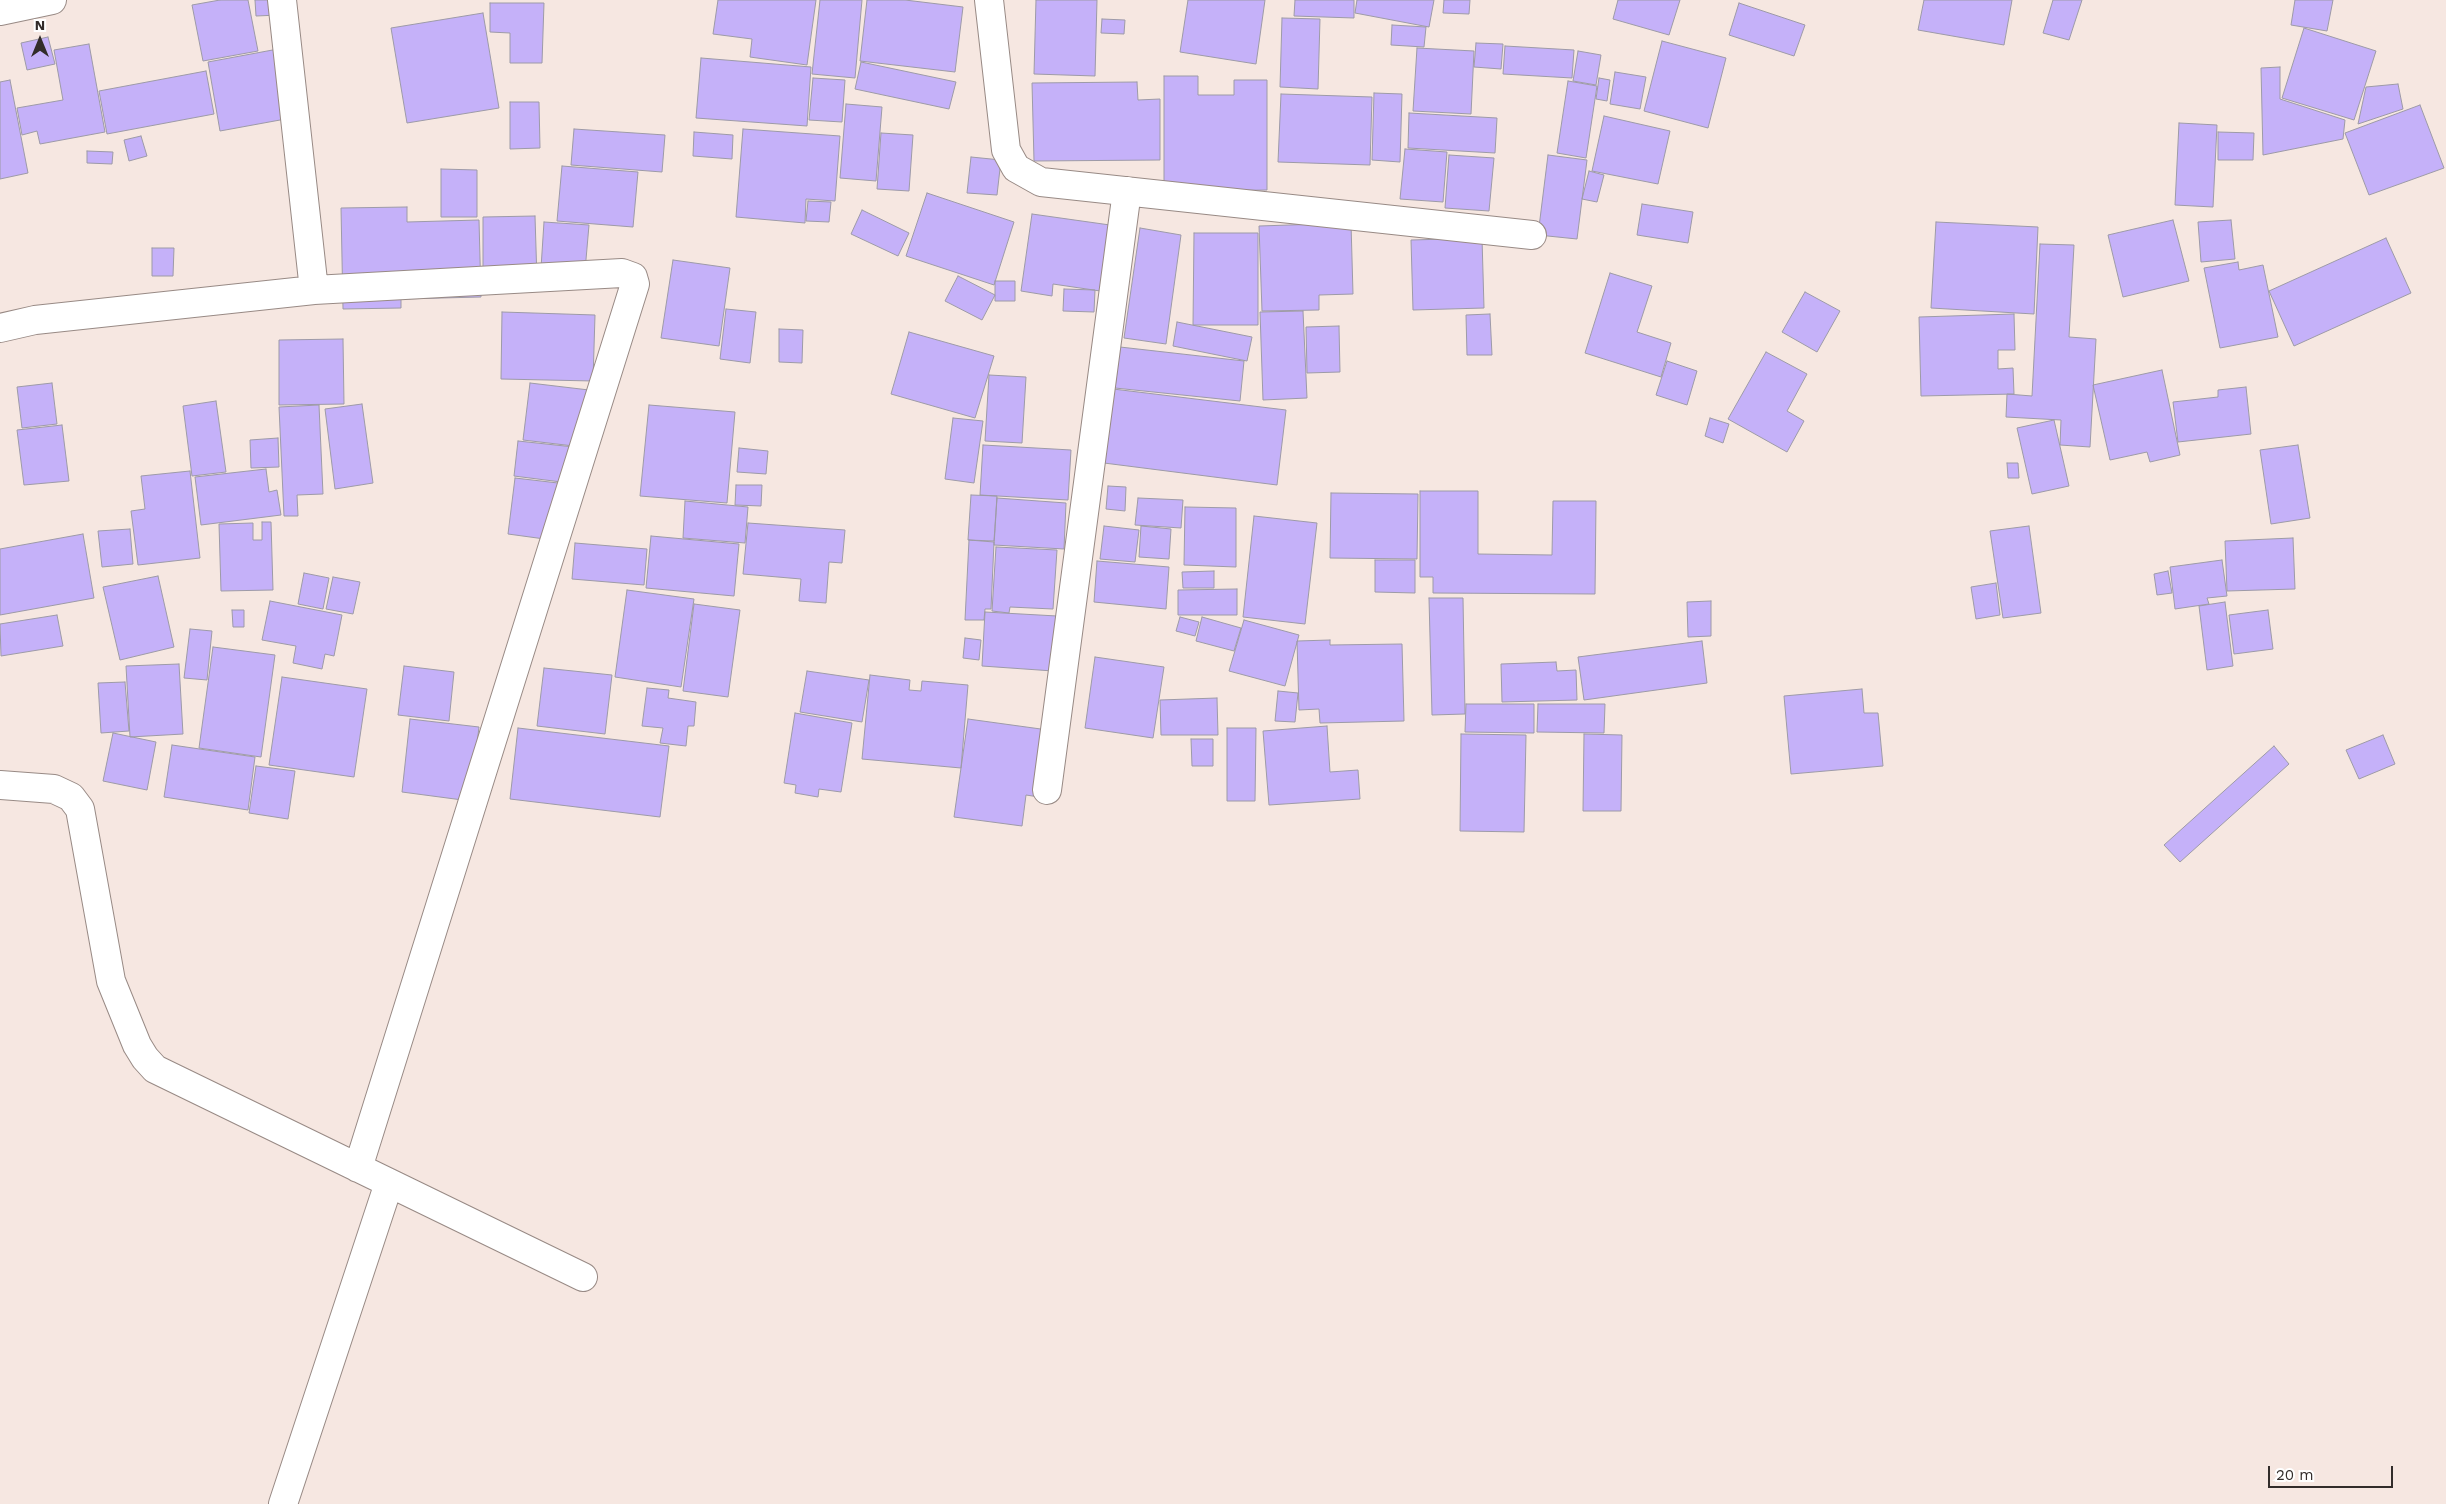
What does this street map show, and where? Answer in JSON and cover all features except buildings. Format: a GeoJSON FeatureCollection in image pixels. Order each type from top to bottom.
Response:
{"type":"FeatureCollection","features":[{"type":"Feature","properties":{"kind":"street"},"geometry":{"type":"LineString","coordinates":[[0,11],[52,0]]}},
{"type":"Feature","properties":{"kind":"street"},"geometry":{"type":"LineString","coordinates":[[282,0],[314,290]]}},
{"type":"Feature","properties":{"kind":"street"},"geometry":{"type":"LineString","coordinates":[[989,0],[1006,150],[1016,168],[1041,182],[1532,235]]}},
{"type":"Feature","properties":{"kind":"street"},"geometry":{"type":"LineString","coordinates":[[1047,790],[1127,191]]}},
{"type":"Feature","properties":{"kind":"street"},"geometry":{"type":"LineString","coordinates":[[0,328],[35,320],[314,290],[622,272],[634,277],[635,280],[358,1168]]}},
{"type":"Feature","properties":{"kind":"street"},"geometry":{"type":"LineString","coordinates":[[0,785],[54,789],[71,797],[80,809],[111,981],[137,1045],[155,1069],[583,1277]]}},
{"type":"Feature","properties":{"kind":"street"},"geometry":{"type":"LineString","coordinates":[[283,1504],[389,1183]]}}]}
